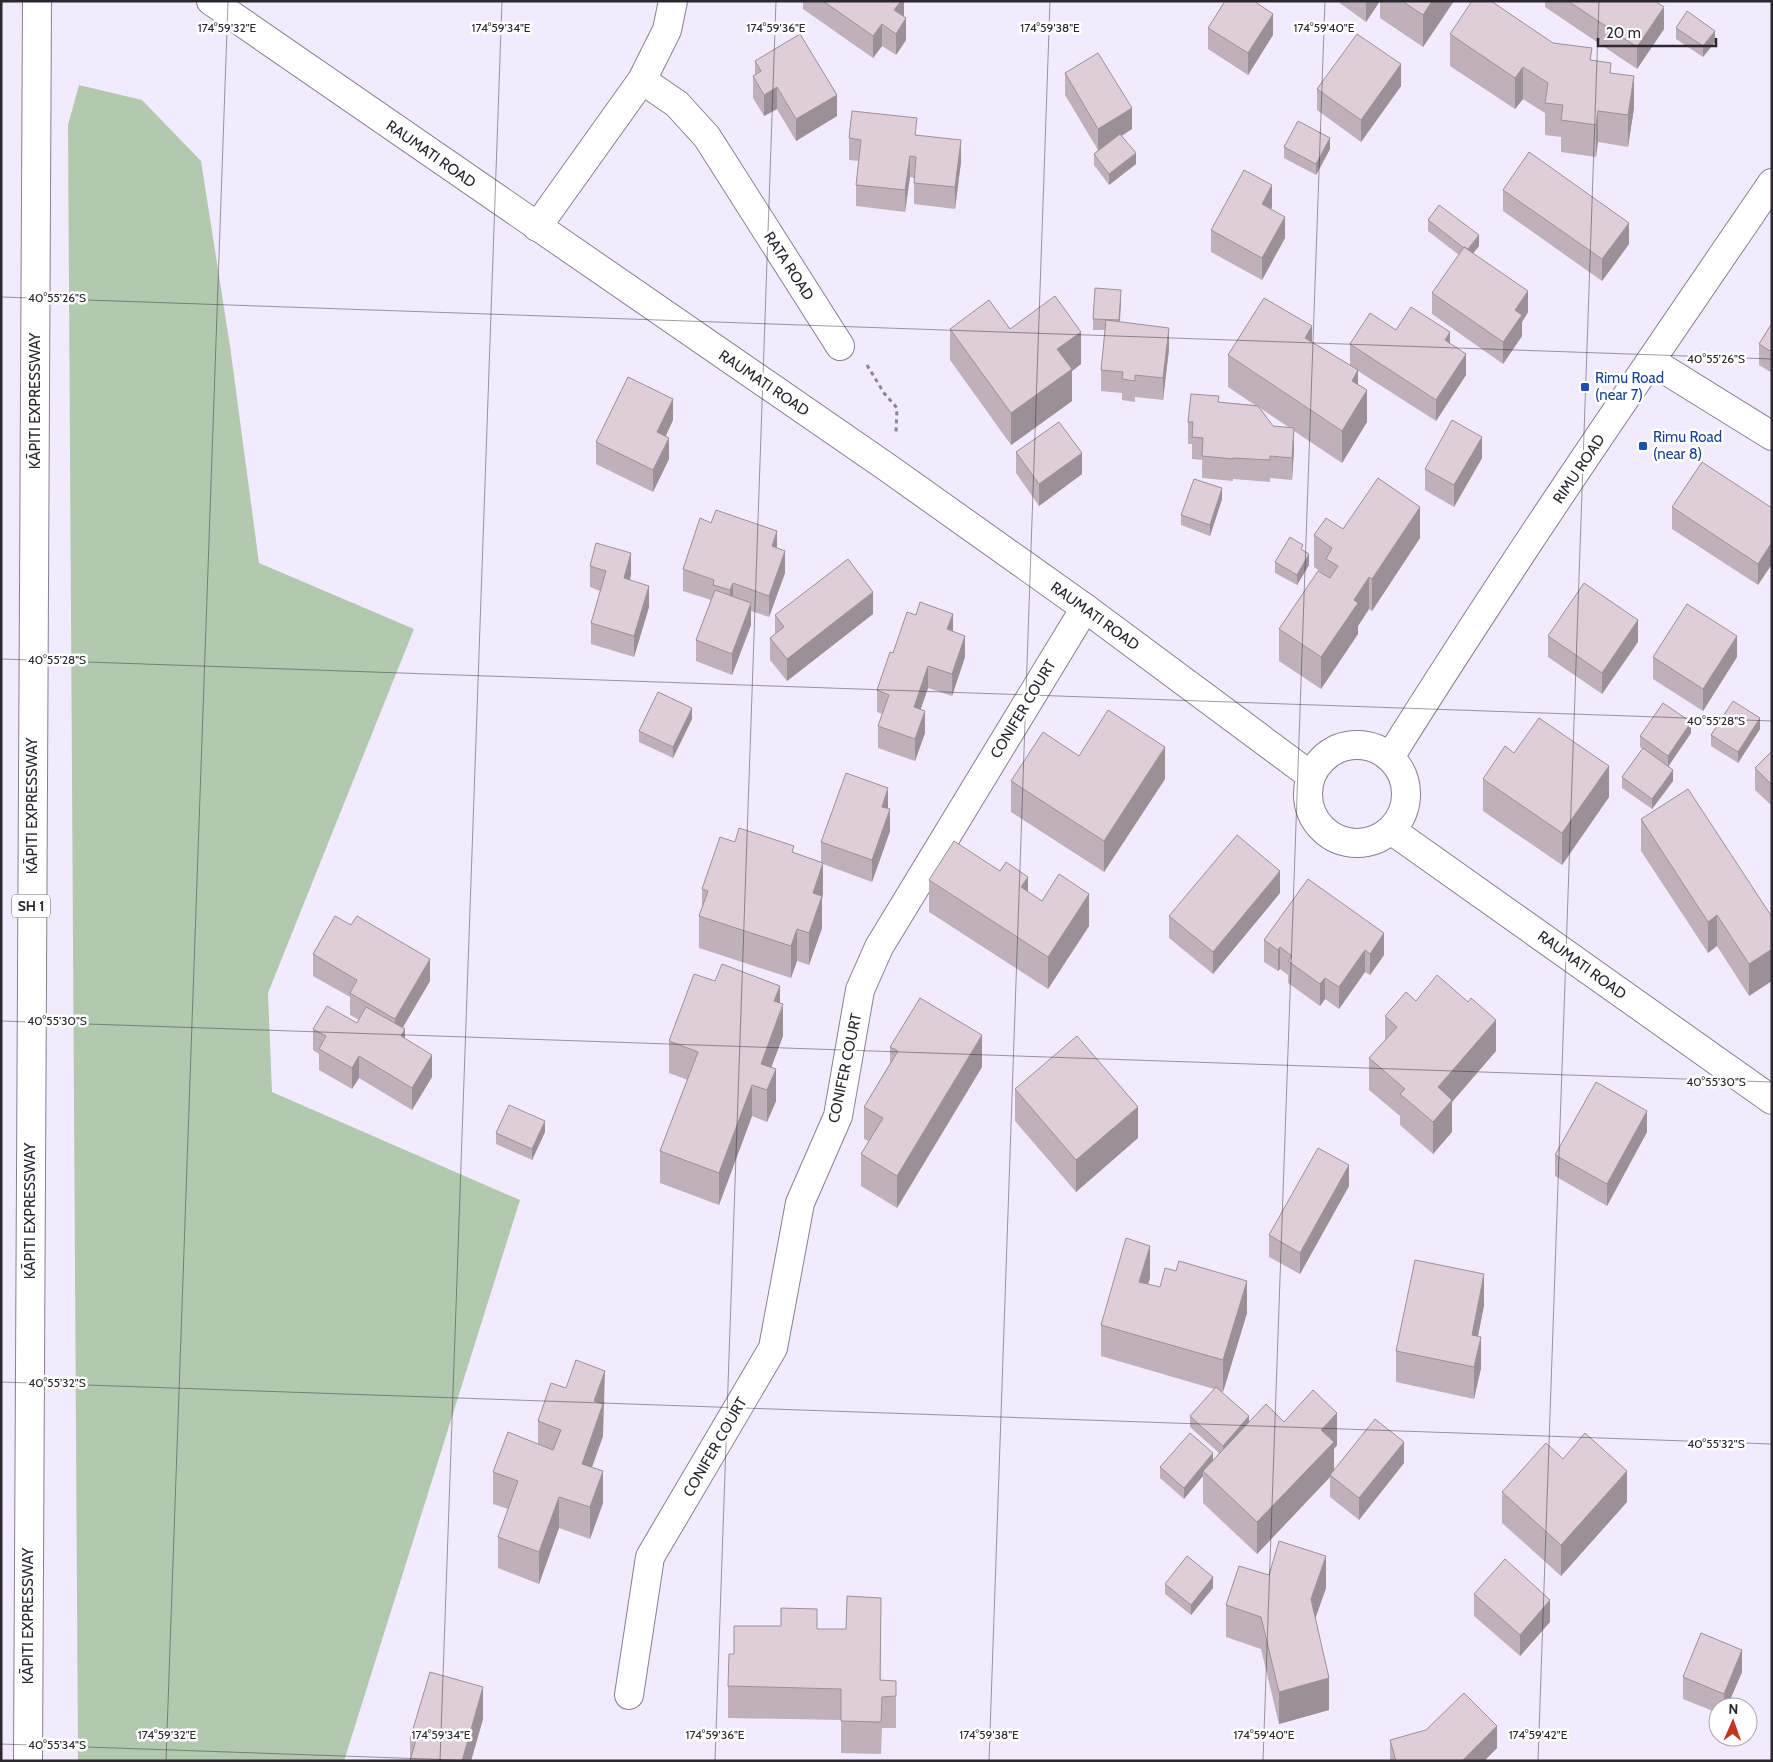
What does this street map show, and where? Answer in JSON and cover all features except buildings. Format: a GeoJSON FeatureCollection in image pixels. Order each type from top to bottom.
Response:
{"type":"FeatureCollection","features":[{"type":"Feature","properties":{"kind":"main road","name":"KĀPITI EXPRESSWAY"},"geometry":{"type":"LineString","coordinates":[[28,1761],[37,1]]}},
{"type":"Feature","properties":{"kind":"main road","name":"RAUMATI ROAD"},"geometry":{"type":"LineString","coordinates":[[211,1],[888,468],[1085,608],[1310,775]]}},
{"type":"Feature","properties":{"kind":"main road"},"geometry":{"type":"LineString","coordinates":[[536,227],[642,80],[667,30],[673,1]]}},
{"type":"Feature","properties":{"kind":"main road","name":"RATA ROAD"},"geometry":{"type":"LineString","coordinates":[[642,80],[677,104],[707,136],[840,346]]}},
{"type":"Feature","properties":{"kind":"main road","name":"RIMU ROAD"},"geometry":{"type":"LineString","coordinates":[[1390,757],[1436,683],[1772,183]]}},
{"type":"Feature","properties":{"kind":"main road"},"geometry":{"type":"LineString","coordinates":[[1651,361],[1772,436]]}},
{"type":"Feature","properties":{"kind":"main road","name":"CONIFER COURT"},"geometry":{"type":"LineString","coordinates":[[629,1696],[650,1557],[773,1348],[800,1203],[838,1116],[860,990],[879,947],[1085,608]]}},
{"type":"Feature","properties":{"kind":"main road"},"geometry":{"type":"LineString","coordinates":[[1346,745],[1376,748],[1390,757],[1402,773],[1407,793],[1403,813],[1391,830],[1377,840],[1361,844],[1344,842],[1329,835],[1316,824],[1309,808],[1307,792],[1310,775],[1319,762],[1331,751],[1346,745]]}},
{"type":"Feature","properties":{"kind":"main road","name":"RAUMATI ROAD"},"geometry":{"type":"LineString","coordinates":[[1391,830],[1772,1100]]}},
{"type":"Feature","properties":{"kind":"path"},"geometry":{"type":"LineString","coordinates":[[840,346],[868,365],[884,393],[897,408],[897,425],[888,468]]}},
{"type":"Feature","properties":{"kind":"green space"},"geometry":{"type":"Polygon","coordinates":[[[79,85],[142,100],[201,161],[230,346],[259,563],[414,629],[268,993],[272,1092],[520,1200],[344,1761],[78,1761],[68,125],[79,85]]]}},
{"type":"Feature","properties":{"kind":"place","name":"Rimu Road (near 7)"},"geometry":{"type":"Point","coordinates":[1585,387]}},
{"type":"Feature","properties":{"kind":"place","name":"Rimu Road (near 8)"},"geometry":{"type":"Point","coordinates":[1643,446]}}]}
